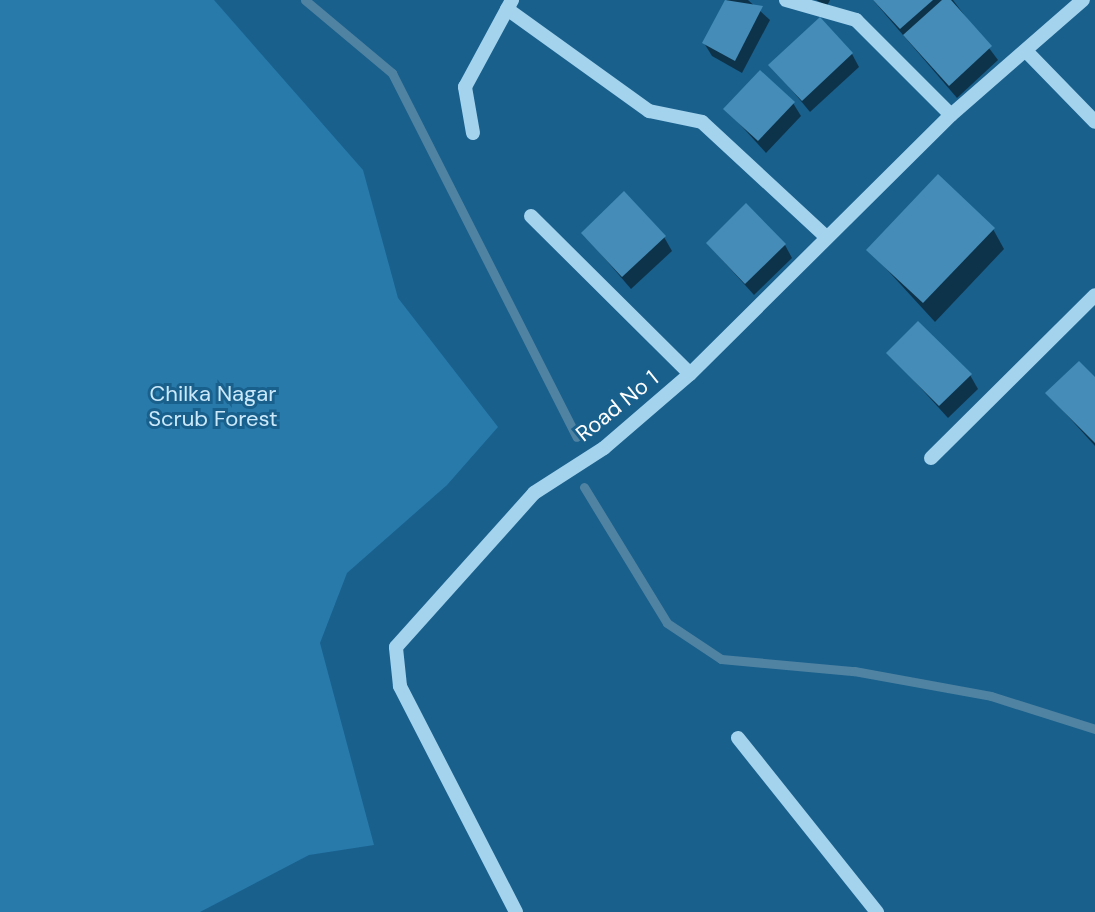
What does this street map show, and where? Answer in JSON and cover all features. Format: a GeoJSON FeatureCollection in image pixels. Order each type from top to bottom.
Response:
{"type":"FeatureCollection","features":[{"type":"Feature","properties":{"kind":"street"},"geometry":{"type":"LineString","coordinates":[[786,0],[856,20],[951,115]]}},
{"type":"Feature","properties":{"kind":"street","name":"Road No 1"},"geometry":{"type":"LineString","coordinates":[[516,912],[400,686],[396,647],[534,493],[604,448],[690,374],[825,236],[951,115],[1028,53],[1083,0]]}},
{"type":"Feature","properties":{"kind":"street"},"geometry":{"type":"LineString","coordinates":[[473,133],[465,87],[509,4],[649,111],[702,122],[825,236]]}},
{"type":"Feature","properties":{"kind":"street"},"geometry":{"type":"LineString","coordinates":[[1028,53],[1095,122]]}},
{"type":"Feature","properties":{"kind":"street"},"geometry":{"type":"LineString","coordinates":[[531,216],[690,374]]}},
{"type":"Feature","properties":{"kind":"street"},"geometry":{"type":"LineString","coordinates":[[931,458],[1095,295]]}},
{"type":"Feature","properties":{"kind":"street"},"geometry":{"type":"LineString","coordinates":[[738,738],[877,912]]}},
{"type":"Feature","properties":{"kind":"green space","name":"Chilka Nagar Scrub Forest"},"geometry":{"type":"Polygon","coordinates":[[[0,0],[214,0],[363,170],[398,298],[498,427],[447,485],[347,573],[320,643],[374,845],[309,855],[200,912],[0,912],[0,0]]]}},
{"type":"Feature","properties":{"kind":"building"},"geometry":{"type":"Polygon","coordinates":[[[725,0],[763,6],[735,61],[702,43],[725,0]]]}},
{"type":"Feature","properties":{"kind":"building"},"geometry":{"type":"Polygon","coordinates":[[[873,0],[933,0],[900,29],[873,0]]]}},
{"type":"Feature","properties":{"kind":"building"},"geometry":{"type":"Polygon","coordinates":[[[942,0],[951,0],[992,46],[949,86],[903,35],[942,0]]]}},
{"type":"Feature","properties":{"kind":"building"},"geometry":{"type":"Polygon","coordinates":[[[820,17],[853,53],[802,101],[768,65],[820,17]]]}},
{"type":"Feature","properties":{"kind":"building"},"geometry":{"type":"Polygon","coordinates":[[[760,70],[795,102],[758,141],[723,109],[760,70]]]}},
{"type":"Feature","properties":{"kind":"building"},"geometry":{"type":"Polygon","coordinates":[[[938,174],[995,228],[923,303],[866,250],[938,174]]]}},
{"type":"Feature","properties":{"kind":"building"},"geometry":{"type":"Polygon","coordinates":[[[624,191],[666,236],[622,277],[581,233],[624,191]]]}},
{"type":"Feature","properties":{"kind":"building"},"geometry":{"type":"Polygon","coordinates":[[[746,203],[786,244],[745,284],[706,243],[746,203]]]}},
{"type":"Feature","properties":{"kind":"building"},"geometry":{"type":"Polygon","coordinates":[[[918,321],[972,374],[939,406],[886,353],[918,321]]]}},
{"type":"Feature","properties":{"kind":"building"},"geometry":{"type":"Polygon","coordinates":[[[1079,361],[1095,377],[1095,443],[1045,393],[1079,361]]]}},
{"type":"Feature","properties":{"kind":"waterway"},"geometry":{"type":"LineString","coordinates":[[305,0],[392,73],[577,437]]}},
{"type":"Feature","properties":{"kind":"waterway"},"geometry":{"type":"LineString","coordinates":[[584,487],[667,623],[721,659],[854,671],[991,696],[1095,729]]}}]}
